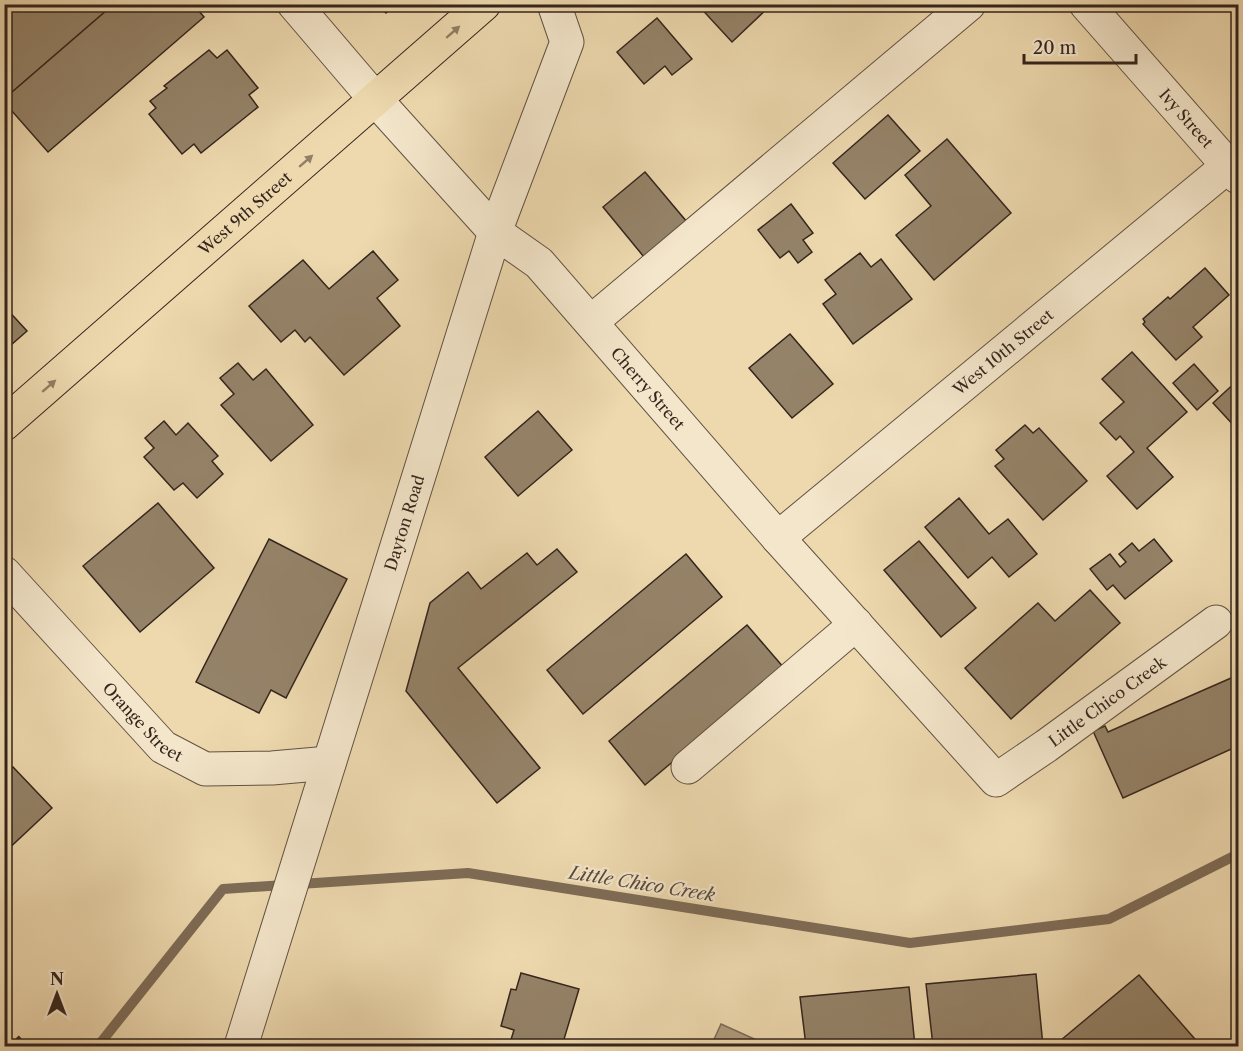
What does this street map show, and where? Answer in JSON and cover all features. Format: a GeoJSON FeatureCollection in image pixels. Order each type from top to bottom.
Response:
{"type":"FeatureCollection","features":[{"type":"Feature","properties":{"kind":"main road","name":"West 9th Street"},"geometry":{"type":"LineString","coordinates":[[4,424],[484,4]]}},
{"type":"Feature","properties":{"kind":"street","name":"Cherry Street"},"geometry":{"type":"LineString","coordinates":[[294,4],[376,100],[495,232],[539,263],[778,538],[996,780]]}},
{"type":"Feature","properties":{"kind":"street","name":"Dayton Road"},"geometry":{"type":"LineString","coordinates":[[242,1046],[495,232],[567,42],[554,4]]}},
{"type":"Feature","properties":{"kind":"street"},"geometry":{"type":"LineString","coordinates":[[591,322],[969,4]]}},
{"type":"Feature","properties":{"kind":"street","name":"Ivy Street"},"geometry":{"type":"LineString","coordinates":[[1086,4],[1234,172]]}},
{"type":"Feature","properties":{"kind":"street","name":"West 10th Street"},"geometry":{"type":"LineString","coordinates":[[778,538],[1234,172]]}},
{"type":"Feature","properties":{"kind":"street","name":"Orange Street"},"geometry":{"type":"LineString","coordinates":[[4,573],[163,747],[205,769],[272,768],[329,763]]}},
{"type":"Feature","properties":{"kind":"street","name":"Little Chico Creek"},"geometry":{"type":"LineString","coordinates":[[996,780],[1216,622]]}},
{"type":"Feature","properties":{"kind":"street"},"geometry":{"type":"LineString","coordinates":[[688,767],[856,624]]}},
{"type":"Feature","properties":{"kind":"shaded area"},"geometry":{"type":"Polygon","coordinates":[[[721,1024],[770,1046],[711,1046],[721,1024]]]}},
{"type":"Feature","properties":{"kind":"building"},"geometry":{"type":"Polygon","coordinates":[[[4,4],[114,4],[4,99],[4,4]]]}},
{"type":"Feature","properties":{"kind":"building"},"geometry":{"type":"Polygon","coordinates":[[[114,4],[193,4],[204,17],[48,152],[4,102],[4,99],[114,4]]]}},
{"type":"Feature","properties":{"kind":"building"},"geometry":{"type":"Polygon","coordinates":[[[378,4],[396,4],[386,13],[378,4]]]}},
{"type":"Feature","properties":{"kind":"building"},"geometry":{"type":"Polygon","coordinates":[[[697,4],[772,4],[732,42],[697,4]]]}},
{"type":"Feature","properties":{"kind":"building"},"geometry":{"type":"Polygon","coordinates":[[[657,18],[692,59],[672,75],[665,66],[644,84],[617,52],[657,18]]]}},
{"type":"Feature","properties":{"kind":"building"},"geometry":{"type":"Polygon","coordinates":[[[209,50],[217,58],[227,50],[258,88],[249,95],[258,107],[201,153],[194,144],[182,154],[149,114],[156,108],[150,101],[167,88],[164,86],[209,50]]]}},
{"type":"Feature","properties":{"kind":"building"},"geometry":{"type":"Polygon","coordinates":[[[888,115],[920,151],[865,199],[833,163],[888,115]]]}},
{"type":"Feature","properties":{"kind":"building"},"geometry":{"type":"Polygon","coordinates":[[[947,139],[1011,213],[934,280],[896,235],[931,206],[905,175],[947,139]]]}},
{"type":"Feature","properties":{"kind":"building"},"geometry":{"type":"Polygon","coordinates":[[[645,172],[687,222],[644,257],[603,207],[645,172]]]}},
{"type":"Feature","properties":{"kind":"building"},"geometry":{"type":"Polygon","coordinates":[[[791,204],[813,233],[803,240],[812,252],[798,263],[789,251],[780,258],[758,230],[791,204]]]}},
{"type":"Feature","properties":{"kind":"building"},"geometry":{"type":"Polygon","coordinates":[[[373,251],[398,280],[377,298],[400,326],[344,375],[310,337],[305,342],[295,330],[281,342],[249,306],[303,260],[329,289],[373,251]]]}},
{"type":"Feature","properties":{"kind":"building"},"geometry":{"type":"Polygon","coordinates":[[[860,253],[871,267],[881,259],[912,299],[853,344],[823,304],[836,294],[825,280],[860,253]]]}},
{"type":"Feature","properties":{"kind":"building"},"geometry":{"type":"Polygon","coordinates":[[[1205,268],[1229,295],[1193,327],[1202,337],[1176,360],[1143,324],[1145,322],[1143,319],[1205,268]]]}},
{"type":"Feature","properties":{"kind":"building"},"geometry":{"type":"Polygon","coordinates":[[[4,306],[27,331],[4,351],[4,306]]]}},
{"type":"Feature","properties":{"kind":"building"},"geometry":{"type":"Polygon","coordinates":[[[790,334],[833,384],[792,418],[749,368],[790,334]]]}},
{"type":"Feature","properties":{"kind":"building"},"geometry":{"type":"Polygon","coordinates":[[[1132,352],[1187,412],[1147,448],[1173,477],[1137,509],[1107,476],[1134,452],[1120,436],[1116,440],[1100,423],[1124,402],[1102,379],[1132,352]]]}},
{"type":"Feature","properties":{"kind":"building"},"geometry":{"type":"Polygon","coordinates":[[[238,363],[253,380],[266,369],[313,425],[271,461],[221,405],[234,394],[220,378],[238,363]]]}},
{"type":"Feature","properties":{"kind":"building"},"geometry":{"type":"Polygon","coordinates":[[[1194,364],[1218,391],[1197,410],[1173,383],[1194,364]]]}},
{"type":"Feature","properties":{"kind":"building"},"geometry":{"type":"Polygon","coordinates":[[[1238,380],[1238,430],[1213,403],[1238,380]]]}},
{"type":"Feature","properties":{"kind":"building"},"geometry":{"type":"Polygon","coordinates":[[[538,411],[572,450],[518,496],[485,457],[538,411]]]}},
{"type":"Feature","properties":{"kind":"building"},"geometry":{"type":"Polygon","coordinates":[[[164,421],[176,435],[188,423],[218,456],[212,461],[223,474],[197,498],[183,483],[174,490],[144,457],[154,448],[145,438],[164,421]]]}},
{"type":"Feature","properties":{"kind":"building"},"geometry":{"type":"Polygon","coordinates":[[[1025,425],[1033,433],[1039,428],[1087,481],[1043,520],[995,466],[1004,459],[996,450],[1025,425]]]}},
{"type":"Feature","properties":{"kind":"building"},"geometry":{"type":"Polygon","coordinates":[[[959,498],[989,534],[1008,519],[1037,554],[1009,577],[992,557],[968,578],[925,527],[959,498]]]}},
{"type":"Feature","properties":{"kind":"building"},"geometry":{"type":"Polygon","coordinates":[[[158,503],[214,568],[140,632],[83,566],[158,503]]]}},
{"type":"Feature","properties":{"kind":"building"},"geometry":{"type":"Polygon","coordinates":[[[269,539],[347,579],[286,698],[271,690],[259,713],[196,682],[269,539]]]}},
{"type":"Feature","properties":{"kind":"building"},"geometry":{"type":"Polygon","coordinates":[[[1154,539],[1172,561],[1125,599],[1113,585],[1107,590],[1090,569],[1110,554],[1120,567],[1126,562],[1119,554],[1132,543],[1139,551],[1154,539]]]}},
{"type":"Feature","properties":{"kind":"building"},"geometry":{"type":"Polygon","coordinates":[[[919,541],[976,608],[941,637],[884,570],[919,541]]]}},
{"type":"Feature","properties":{"kind":"building"},"geometry":{"type":"Polygon","coordinates":[[[557,549],[577,572],[458,668],[540,768],[497,803],[406,691],[430,603],[468,572],[481,589],[527,553],[537,565],[557,549]]]}},
{"type":"Feature","properties":{"kind":"building"},"geometry":{"type":"Polygon","coordinates":[[[686,554],[722,597],[583,714],[547,670],[686,554]]]}},
{"type":"Feature","properties":{"kind":"building"},"geometry":{"type":"Polygon","coordinates":[[[1090,590],[1120,623],[1011,719],[965,668],[1038,603],[1055,621],[1090,590]]]}},
{"type":"Feature","properties":{"kind":"building"},"geometry":{"type":"Polygon","coordinates":[[[747,625],[784,668],[645,785],[609,741],[747,625]]]}},
{"type":"Feature","properties":{"kind":"building"},"geometry":{"type":"Polygon","coordinates":[[[1238,675],[1238,746],[1123,798],[1093,731],[1105,726],[1108,732],[1238,675]]]}},
{"type":"Feature","properties":{"kind":"building"},"geometry":{"type":"Polygon","coordinates":[[[13,767],[52,808],[4,853],[4,775],[13,767]]]}},
{"type":"Feature","properties":{"kind":"building"},"geometry":{"type":"Polygon","coordinates":[[[521,973],[579,989],[562,1046],[549,1044],[548,1046],[509,1046],[514,1030],[501,1026],[511,989],[516,990],[521,973]]]}},
{"type":"Feature","properties":{"kind":"building"},"geometry":{"type":"Polygon","coordinates":[[[1036,974],[1043,1046],[933,1046],[926,984],[1036,974]]]}},
{"type":"Feature","properties":{"kind":"building"},"geometry":{"type":"Polygon","coordinates":[[[1139,975],[1201,1046],[1066,1046],[1061,1040],[1139,975]]]}},
{"type":"Feature","properties":{"kind":"building"},"geometry":{"type":"Polygon","coordinates":[[[909,987],[915,1046],[806,1046],[800,997],[909,987]]]}},
{"type":"Feature","properties":{"kind":"waterway","name":"Little Chico Creek"},"geometry":{"type":"LineString","coordinates":[[98,1046],[223,889],[468,873],[910,943],[1109,919],[1238,854]]}},
{"type":"Feature","properties":{"kind":"railway"},"geometry":{"type":"LineString","coordinates":[[4,1022],[25,1046]]}}]}
